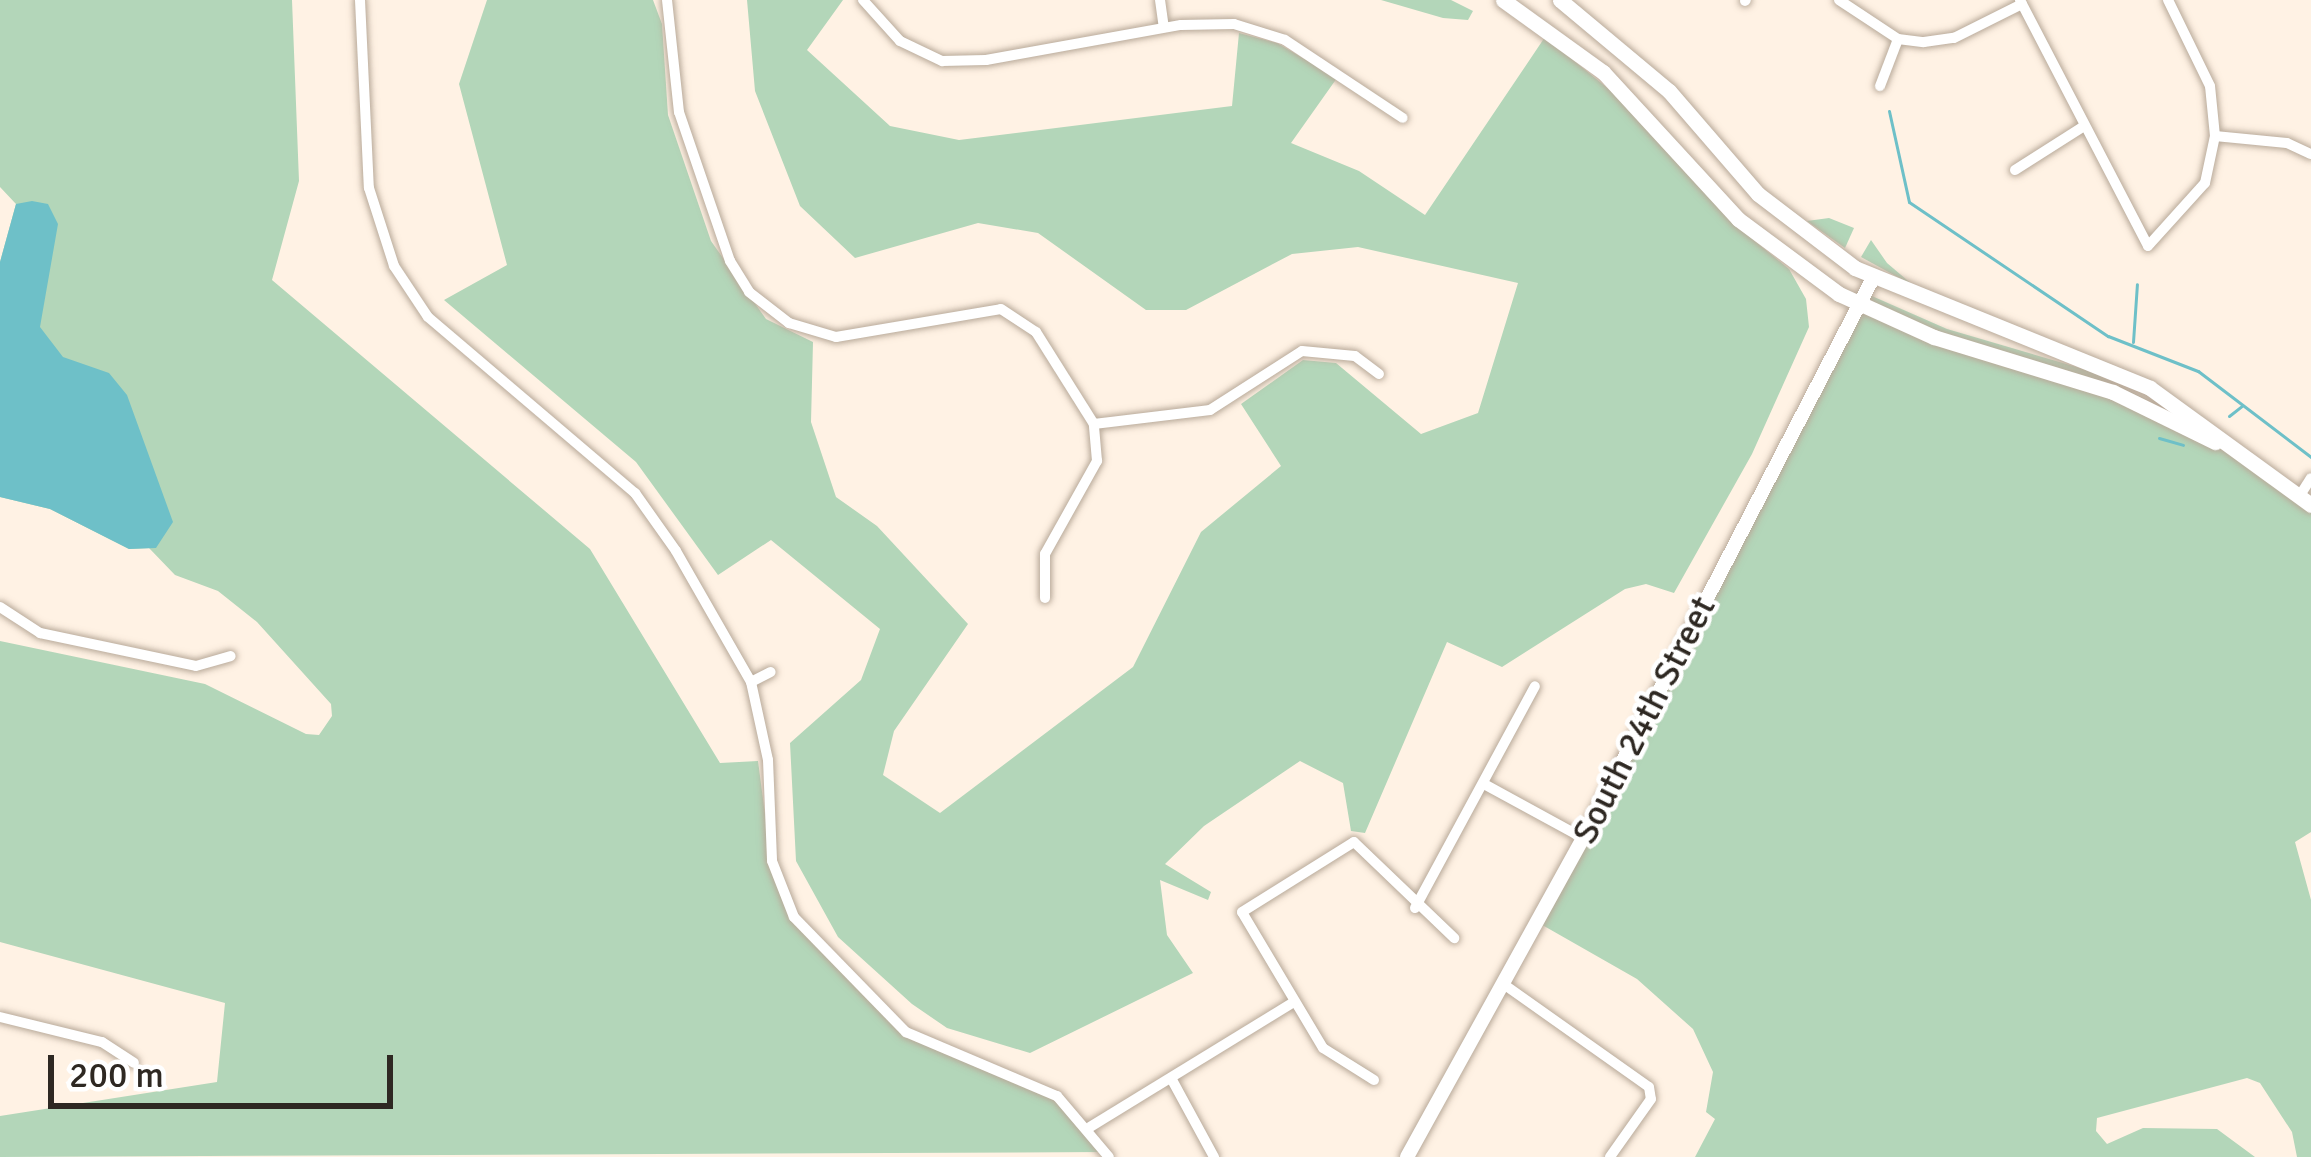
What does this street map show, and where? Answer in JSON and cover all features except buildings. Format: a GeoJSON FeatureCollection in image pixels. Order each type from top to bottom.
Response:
{"type":"FeatureCollection","features":[{"type":"Feature","properties":{"kind":"main road"},"geometry":{"type":"LineString","coordinates":[[1503,0],[1603,72],[1769,246],[1858,303],[1934,337],[2082,380],[2218,442],[2305,501]]}},
{"type":"Feature","properties":{"kind":"main road"},"geometry":{"type":"LineString","coordinates":[[1560,0],[1624,47],[1781,215],[1874,278],[2136,382],[2189,412],[2218,442]]}},
{"type":"Feature","properties":{"kind":"street"},"geometry":{"type":"LineString","coordinates":[[360,0],[369,188],[377,227],[411,297],[635,493],[751,682],[767,746],[772,861],[812,942],[906,1032],[1024,1076],[1090,1127],[1109,1157]]}},
{"type":"Feature","properties":{"kind":"street"},"geometry":{"type":"LineString","coordinates":[[667,0],[679,112],[730,261],[749,292],[789,323],[836,337],[1001,309],[1036,332],[1094,424],[1097,461],[1052,535],[1045,598]]}},
{"type":"Feature","properties":{"kind":"street"},"geometry":{"type":"LineString","coordinates":[[863,0],[901,41],[942,61],[986,60],[1214,22],[1266,32],[1331,66],[1403,118]]}},
{"type":"Feature","properties":{"kind":"street"},"geometry":{"type":"LineString","coordinates":[[1160,0],[1164,27]]}},
{"type":"Feature","properties":{"kind":"street"},"geometry":{"type":"LineString","coordinates":[[1839,0],[1898,39],[1954,38],[2021,2],[2148,246],[2205,183],[2215,136],[2210,86],[2168,0]]}},
{"type":"Feature","properties":{"kind":"street"},"geometry":{"type":"LineString","coordinates":[[1880,86],[1898,39]]}},
{"type":"Feature","properties":{"kind":"street"},"geometry":{"type":"LineString","coordinates":[[2014,170],[2084,126]]}},
{"type":"Feature","properties":{"kind":"street"},"geometry":{"type":"LineString","coordinates":[[2215,136],[2288,143],[2311,154]]}},
{"type":"Feature","properties":{"kind":"street","name":"South 24th Street"},"geometry":{"type":"LineString","coordinates":[[1407,1157],[1583,838],[1874,278]]}},
{"type":"Feature","properties":{"kind":"street"},"geometry":{"type":"LineString","coordinates":[[1094,424],[1210,410],[1302,351],[1355,356],[1379,374]]}},
{"type":"Feature","properties":{"kind":"street"},"geometry":{"type":"LineString","coordinates":[[2305,501],[2311,478]]}},
{"type":"Feature","properties":{"kind":"street"},"geometry":{"type":"LineString","coordinates":[[0,607],[26,628],[196,666],[231,656]]}},
{"type":"Feature","properties":{"kind":"street"},"geometry":{"type":"LineString","coordinates":[[751,682],[771,672]]}},
{"type":"Feature","properties":{"kind":"street"},"geometry":{"type":"LineString","coordinates":[[1415,908],[1535,686]]}},
{"type":"Feature","properties":{"kind":"street"},"geometry":{"type":"LineString","coordinates":[[1484,784],[1583,838]]}},
{"type":"Feature","properties":{"kind":"street"},"geometry":{"type":"LineString","coordinates":[[1374,1080],[1323,1048],[1292,1003],[1242,912],[1354,842],[1415,908],[1454,938]]}},
{"type":"Feature","properties":{"kind":"street"},"geometry":{"type":"LineString","coordinates":[[1502,983],[1649,1087],[1651,1099],[1610,1157]]}},
{"type":"Feature","properties":{"kind":"street"},"geometry":{"type":"LineString","coordinates":[[1090,1127],[1292,1003]]}},
{"type":"Feature","properties":{"kind":"street"},"geometry":{"type":"LineString","coordinates":[[0,1017],[102,1042],[134,1063]]}},
{"type":"Feature","properties":{"kind":"street"},"geometry":{"type":"LineString","coordinates":[[1172,1078],[1214,1157]]}},
{"type":"Feature","properties":{"kind":"green space"},"geometry":{"type":"Polygon","coordinates":[[[0,0],[292,0],[299,181],[272,280],[590,549],[720,763],[758,761],[768,837],[794,917],[906,1032],[1057,1096],[1106,1152],[0,1157],[0,1116],[217,1082],[225,1003],[0,942],[0,641],[205,684],[306,734],[319,735],[332,716],[331,704],[257,622],[218,591],[175,575],[149,548],[129,549],[50,509],[0,497],[0,262],[16,204],[0,187],[0,0]]]}},
{"type":"Feature","properties":{"kind":"green space"},"geometry":{"type":"Polygon","coordinates":[[[487,0],[653,0],[662,24],[668,115],[711,241],[766,319],[813,342],[811,422],[836,497],[877,526],[968,624],[894,731],[883,775],[940,813],[1133,667],[1201,532],[1281,466],[1241,404],[1303,360],[1336,363],[1421,434],[1478,413],[1518,283],[1358,247],[1292,254],[1186,310],[1146,310],[1038,233],[978,223],[855,258],[800,206],[755,91],[747,0],[843,0],[807,50],[890,126],[959,140],[1232,106],[1239,33],[1277,43],[1337,78],[1291,143],[1359,171],[1425,215],[1545,37],[1628,105],[1729,220],[1789,269],[1806,299],[1809,327],[1752,454],[1674,593],[1646,584],[1625,589],[1502,667],[1447,642],[1365,833],[1351,831],[1343,783],[1300,761],[1204,826],[1165,864],[1211,892],[1208,900],[1160,880],[1167,935],[1193,973],[1030,1053],[947,1028],[912,1004],[838,937],[796,861],[790,743],[861,680],[880,629],[771,540],[718,575],[636,462],[444,300],[507,265],[459,84],[487,0]]]}},
{"type":"Feature","properties":{"kind":"green space"},"geometry":{"type":"Polygon","coordinates":[[[1381,0],[1451,0],[1473,11],[1468,20],[1443,18],[1381,0]]]}},
{"type":"Feature","properties":{"kind":"green space"},"geometry":{"type":"Polygon","coordinates":[[[1829,218],[1854,228],[1845,248],[1807,221],[1829,218]]]}},
{"type":"Feature","properties":{"kind":"green space"},"geometry":{"type":"Polygon","coordinates":[[[1871,240],[1887,263],[1914,286],[1861,257],[1871,240]]]}},
{"type":"Feature","properties":{"kind":"green space"},"geometry":{"type":"Polygon","coordinates":[[[1865,293],[1947,329],[2090,371],[2175,414],[2311,504],[2311,832],[2295,842],[2311,900],[2311,1157],[2297,1157],[2292,1132],[2260,1083],[2247,1078],[2097,1118],[2096,1131],[2107,1144],[2143,1128],[2217,1129],[2255,1157],[1695,1157],[1715,1119],[1706,1112],[1713,1072],[1693,1029],[1637,979],[1537,922],[1865,293]]]}},
{"type":"Feature","properties":{"kind":"water"},"geometry":{"type":"Polygon","coordinates":[[[16,204],[48,204],[58,224],[40,327],[63,357],[109,373],[127,395],[173,522],[156,548],[129,549],[50,509],[0,497],[0,262],[16,204]]]}},
{"type":"Feature","properties":{"kind":"waterway"},"geometry":{"type":"LineString","coordinates":[[1889,111],[1909,202],[2108,336],[2198,371],[2311,457]]}},
{"type":"Feature","properties":{"kind":"waterway"},"geometry":{"type":"LineString","coordinates":[[2133,342],[2137,284]]}},
{"type":"Feature","properties":{"kind":"waterway"},"geometry":{"type":"LineString","coordinates":[[2229,416],[2242,406]]}},
{"type":"Feature","properties":{"kind":"waterway"},"geometry":{"type":"LineString","coordinates":[[2159,438],[2183,445]]}}]}
